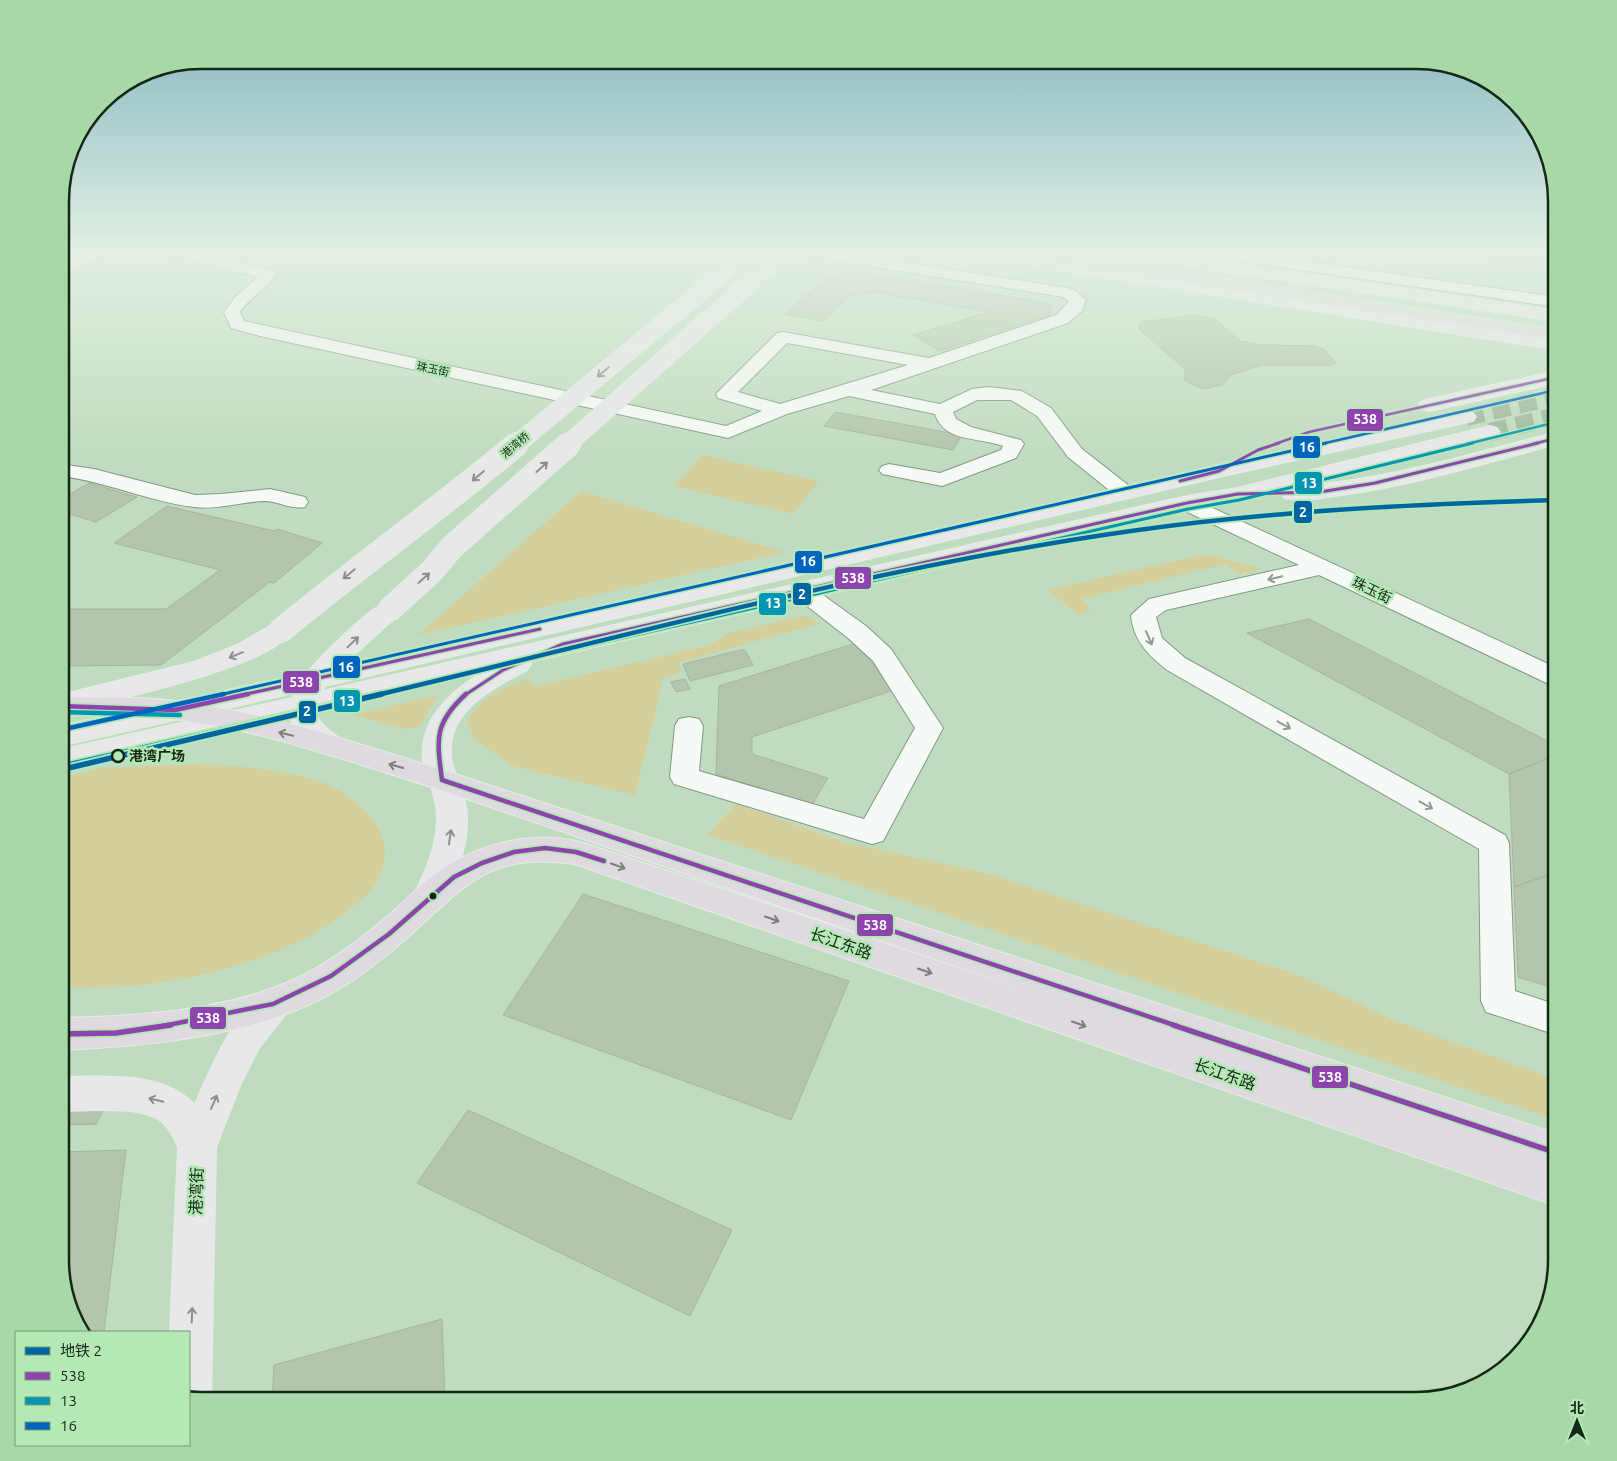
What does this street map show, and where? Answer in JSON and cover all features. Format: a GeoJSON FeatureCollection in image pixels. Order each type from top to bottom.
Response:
{"type":"FeatureCollection","features":[{"type":"Feature","properties":{"kind":"highway"},"geometry":{"type":"LineString","coordinates":[[1461,321],[1548,335]]}},
{"type":"Feature","properties":{"kind":"highway","name":"长江东路"},"geometry":{"type":"LineString","coordinates":[[69,705],[175,710],[230,720],[333,747],[442,780],[1548,1150]]}},
{"type":"Feature","properties":{"kind":"highway","name":"长江东路"},"geometry":{"type":"LineString","coordinates":[[69,1034],[116,1033],[195,1021],[273,1004],[332,976],[390,934],[454,877],[482,863],[514,852],[545,848],[576,852],[1548,1184]]}},
{"type":"Feature","properties":{"kind":"main road","name":"港湾桥"},"geometry":{"type":"LineString","coordinates":[[69,703],[201,669],[246,651],[279,632],[363,563],[438,509],[665,321]]}},
{"type":"Feature","properties":{"kind":"main road"},"geometry":{"type":"LineString","coordinates":[[333,747],[303,717],[302,704],[325,669],[430,572],[452,547],[707,321]]}},
{"type":"Feature","properties":{"kind":"main road"},"geometry":{"type":"LineString","coordinates":[[1411,321],[1548,343]]}},
{"type":"Feature","properties":{"kind":"main road"},"geometry":{"type":"LineString","coordinates":[[1492,334],[1528,344],[1543,352],[1548,360]]}},
{"type":"Feature","properties":{"kind":"main road"},"geometry":{"type":"LineString","coordinates":[[1220,472],[1258,450],[1308,432],[1548,380]]}},
{"type":"Feature","properties":{"kind":"main road"},"geometry":{"type":"LineString","coordinates":[[69,734],[317,680],[1466,417]]}},
{"type":"Feature","properties":{"kind":"main road"},"geometry":{"type":"LineString","coordinates":[[69,758],[801,590],[1187,503],[1238,494],[1490,432]]}},
{"type":"Feature","properties":{"kind":"main road"},"geometry":{"type":"LineString","coordinates":[[1238,494],[1320,492],[1375,483],[1548,440]]}},
{"type":"Feature","properties":{"kind":"main road"},"geometry":{"type":"LineString","coordinates":[[388,611],[380,628],[386,645],[402,652],[429,654]]}},
{"type":"Feature","properties":{"kind":"main road"},"geometry":{"type":"LineString","coordinates":[[428,899],[445,865],[451,834],[451,804],[442,780],[437,748],[443,721],[457,700],[487,680],[563,644]]}},
{"type":"Feature","properties":{"kind":"main road","name":"港湾街"},"geometry":{"type":"LineString","coordinates":[[190,1368],[197,1147],[225,1076],[247,1037],[273,1004]]}},
{"type":"Feature","properties":{"kind":"main road"},"geometry":{"type":"LineString","coordinates":[[69,1094],[137,1096],[162,1100],[183,1118],[197,1147]]}},
{"type":"Feature","properties":{"kind":"street","name":"珠玉街"},"geometry":{"type":"LineString","coordinates":[[237,321],[238,324],[260,332],[728,432],[780,410]]}},
{"type":"Feature","properties":{"kind":"street"},"geometry":{"type":"LineString","coordinates":[[930,363],[783,337],[725,394],[780,410],[848,391],[1055,321]]}},
{"type":"Feature","properties":{"kind":"street"},"geometry":{"type":"LineString","coordinates":[[848,391],[943,410],[972,395],[989,393],[1015,395],[1044,412],[1075,453],[1117,485]]}},
{"type":"Feature","properties":{"kind":"street"},"geometry":{"type":"LineString","coordinates":[[889,470],[942,480],[1009,454],[1014,444],[965,432],[947,422],[943,410]]}},
{"type":"Feature","properties":{"kind":"street"},"geometry":{"type":"LineString","coordinates":[[69,472],[197,501],[225,500],[260,493],[283,496],[297,502]]}},
{"type":"Feature","properties":{"kind":"street","name":"珠玉街"},"geometry":{"type":"LineString","coordinates":[[1187,503],[1548,675]]}},
{"type":"Feature","properties":{"kind":"street"},"geometry":{"type":"LineString","coordinates":[[1322,567],[1158,604],[1143,615],[1143,626],[1151,645],[1176,664],[1494,843],[1498,1001],[1548,1017]]}},
{"type":"Feature","properties":{"kind":"street"},"geometry":{"type":"LineString","coordinates":[[689,726],[684,777],[872,834],[929,728],[882,655],[857,632],[801,590]]}},
{"type":"Feature","properties":{"kind":"shaded area"},"geometry":{"type":"Polygon","coordinates":[[[703,455],[819,481],[793,514],[674,486],[703,455]]]}},
{"type":"Feature","properties":{"kind":"shaded area"},"geometry":{"type":"Polygon","coordinates":[[[581,491],[785,552],[418,635],[581,491]]]}},
{"type":"Feature","properties":{"kind":"shaded area"},"geometry":{"type":"Polygon","coordinates":[[[1196,556],[1215,556],[1262,569],[1239,574],[1226,564],[1082,599],[1091,611],[1079,615],[1047,590],[1196,556]]]}},
{"type":"Feature","properties":{"kind":"shaded area"},"geometry":{"type":"Polygon","coordinates":[[[801,616],[811,618],[819,624],[677,663],[682,672],[662,678],[635,795],[512,766],[475,740],[467,722],[480,705],[493,694],[528,679],[535,686],[707,646],[729,633],[801,616]]]}},
{"type":"Feature","properties":{"kind":"shaded area"},"geometry":{"type":"Polygon","coordinates":[[[438,695],[419,727],[403,729],[353,715],[438,695]]]}},
{"type":"Feature","properties":{"kind":"shaded area","name":"港湾广场"},"geometry":{"type":"Polygon","coordinates":[[[196,764],[272,770],[316,780],[332,786],[347,795],[372,819],[380,833],[385,848],[384,865],[372,889],[355,905],[324,928],[278,951],[249,962],[186,978],[122,987],[69,988],[69,776],[102,768],[196,764]]]}},
{"type":"Feature","properties":{"kind":"shaded area"},"geometry":{"type":"Polygon","coordinates":[[[736,804],[845,842],[990,874],[1296,974],[1396,1021],[1548,1077],[1548,1117],[707,835],[736,804]]]}},
{"type":"Feature","properties":{"kind":"building"},"geometry":{"type":"Polygon","coordinates":[[[958,321],[1031,321],[940,351],[913,335],[958,321]]]}},
{"type":"Feature","properties":{"kind":"building"},"geometry":{"type":"Polygon","coordinates":[[[1217,321],[1240,341],[1261,345],[1314,346],[1325,350],[1336,363],[1331,365],[1261,365],[1231,375],[1222,385],[1203,389],[1185,381],[1185,369],[1139,329],[1141,322],[1217,321]]]}},
{"type":"Feature","properties":{"kind":"building"},"geometry":{"type":"Polygon","coordinates":[[[835,412],[962,435],[953,450],[824,426],[835,412]]]}},
{"type":"Feature","properties":{"kind":"building"},"geometry":{"type":"Polygon","coordinates":[[[89,483],[137,497],[96,522],[69,514],[69,495],[89,483]]]}},
{"type":"Feature","properties":{"kind":"building"},"geometry":{"type":"Polygon","coordinates":[[[167,506],[274,531],[277,529],[322,543],[274,583],[270,582],[161,665],[69,666],[69,609],[166,609],[220,570],[114,543],[167,506]]]}},
{"type":"Feature","properties":{"kind":"building"},"geometry":{"type":"Polygon","coordinates":[[[1309,619],[1548,741],[1548,759],[1509,774],[1247,633],[1309,619]]]}},
{"type":"Feature","properties":{"kind":"building"},"geometry":{"type":"Polygon","coordinates":[[[856,643],[894,690],[752,737],[752,754],[828,778],[812,805],[716,774],[719,686],[856,643]]]}},
{"type":"Feature","properties":{"kind":"building"},"geometry":{"type":"Polygon","coordinates":[[[745,650],[753,665],[690,681],[683,664],[745,650]]]}},
{"type":"Feature","properties":{"kind":"building"},"geometry":{"type":"Polygon","coordinates":[[[685,679],[690,689],[676,692],[671,682],[685,679]]]}},
{"type":"Feature","properties":{"kind":"building"},"geometry":{"type":"Polygon","coordinates":[[[1548,759],[1548,875],[1514,887],[1509,774],[1548,759]]]}},
{"type":"Feature","properties":{"kind":"building"},"geometry":{"type":"Polygon","coordinates":[[[1548,875],[1548,986],[1518,977],[1514,887],[1548,875]]]}},
{"type":"Feature","properties":{"kind":"building"},"geometry":{"type":"Polygon","coordinates":[[[583,894],[849,981],[791,1120],[503,1015],[583,894]]]}},
{"type":"Feature","properties":{"kind":"building"},"geometry":{"type":"Polygon","coordinates":[[[69,1100],[108,1100],[96,1124],[69,1125],[69,1100]]]}},
{"type":"Feature","properties":{"kind":"building"},"geometry":{"type":"Polygon","coordinates":[[[468,1110],[732,1230],[690,1316],[417,1183],[468,1110]]]}},
{"type":"Feature","properties":{"kind":"building"},"geometry":{"type":"Polygon","coordinates":[[[126,1150],[104,1331],[90,1331],[82,1318],[73,1294],[69,1269],[69,1152],[126,1150]]]}},
{"type":"Feature","properties":{"kind":"building"},"geometry":{"type":"Polygon","coordinates":[[[442,1319],[445,1392],[272,1392],[274,1365],[442,1319]]]}},
{"type":"Feature","properties":{"kind":"tunnel"},"geometry":{"type":"LineString","coordinates":[[1466,417],[1548,398]]}},
{"type":"Feature","properties":{"kind":"tunnel"},"geometry":{"type":"LineString","coordinates":[[1490,432],[1548,418]]}},
{"type":"Feature","properties":{"kind":"metro line","name":"2"},"geometry":{"type":"LineString","coordinates":[[69,768],[768,602],[888,575],[1068,540],[1182,524],[1289,513],[1450,503],[1548,500]]}},
{"type":"Feature","properties":{"kind":"transit line","name":"538"},"geometry":{"type":"LineString","coordinates":[[1180,481],[1219,471],[1258,450],[1309,432],[1548,379]]}},
{"type":"Feature","properties":{"kind":"transit line","name":"16"},"geometry":{"type":"LineString","coordinates":[[69,728],[428,649],[1548,392]]}},
{"type":"Feature","properties":{"kind":"transit line","name":"13"},"geometry":{"type":"LineString","coordinates":[[69,764],[1188,509],[1239,500],[1548,424]]}},
{"type":"Feature","properties":{"kind":"transit line","name":"538"},"geometry":{"type":"LineString","coordinates":[[1548,440],[1375,483],[1320,492],[1238,494],[1187,503],[563,644],[503,670],[483,681],[465,695],[450,710],[441,728],[437,749],[442,780],[1548,1150]]}},
{"type":"Feature","properties":{"kind":"transit line","name":"538"},"geometry":{"type":"LineString","coordinates":[[69,706],[175,710],[540,629]]}},
{"type":"Feature","properties":{"kind":"transit line","name":"13"},"geometry":{"type":"LineString","coordinates":[[69,712],[180,715]]}},
{"type":"Feature","properties":{"kind":"transit line","name":"538"},"geometry":{"type":"LineString","coordinates":[[69,1034],[116,1033],[195,1021],[273,1004],[331,976],[389,934],[454,877],[482,863],[514,852],[545,848],[576,852],[604,861]]}},
{"type":"Feature","properties":{"kind":"place","name":"港湾广场"},"geometry":{"type":"Point","coordinates":[118,756]}}]}
